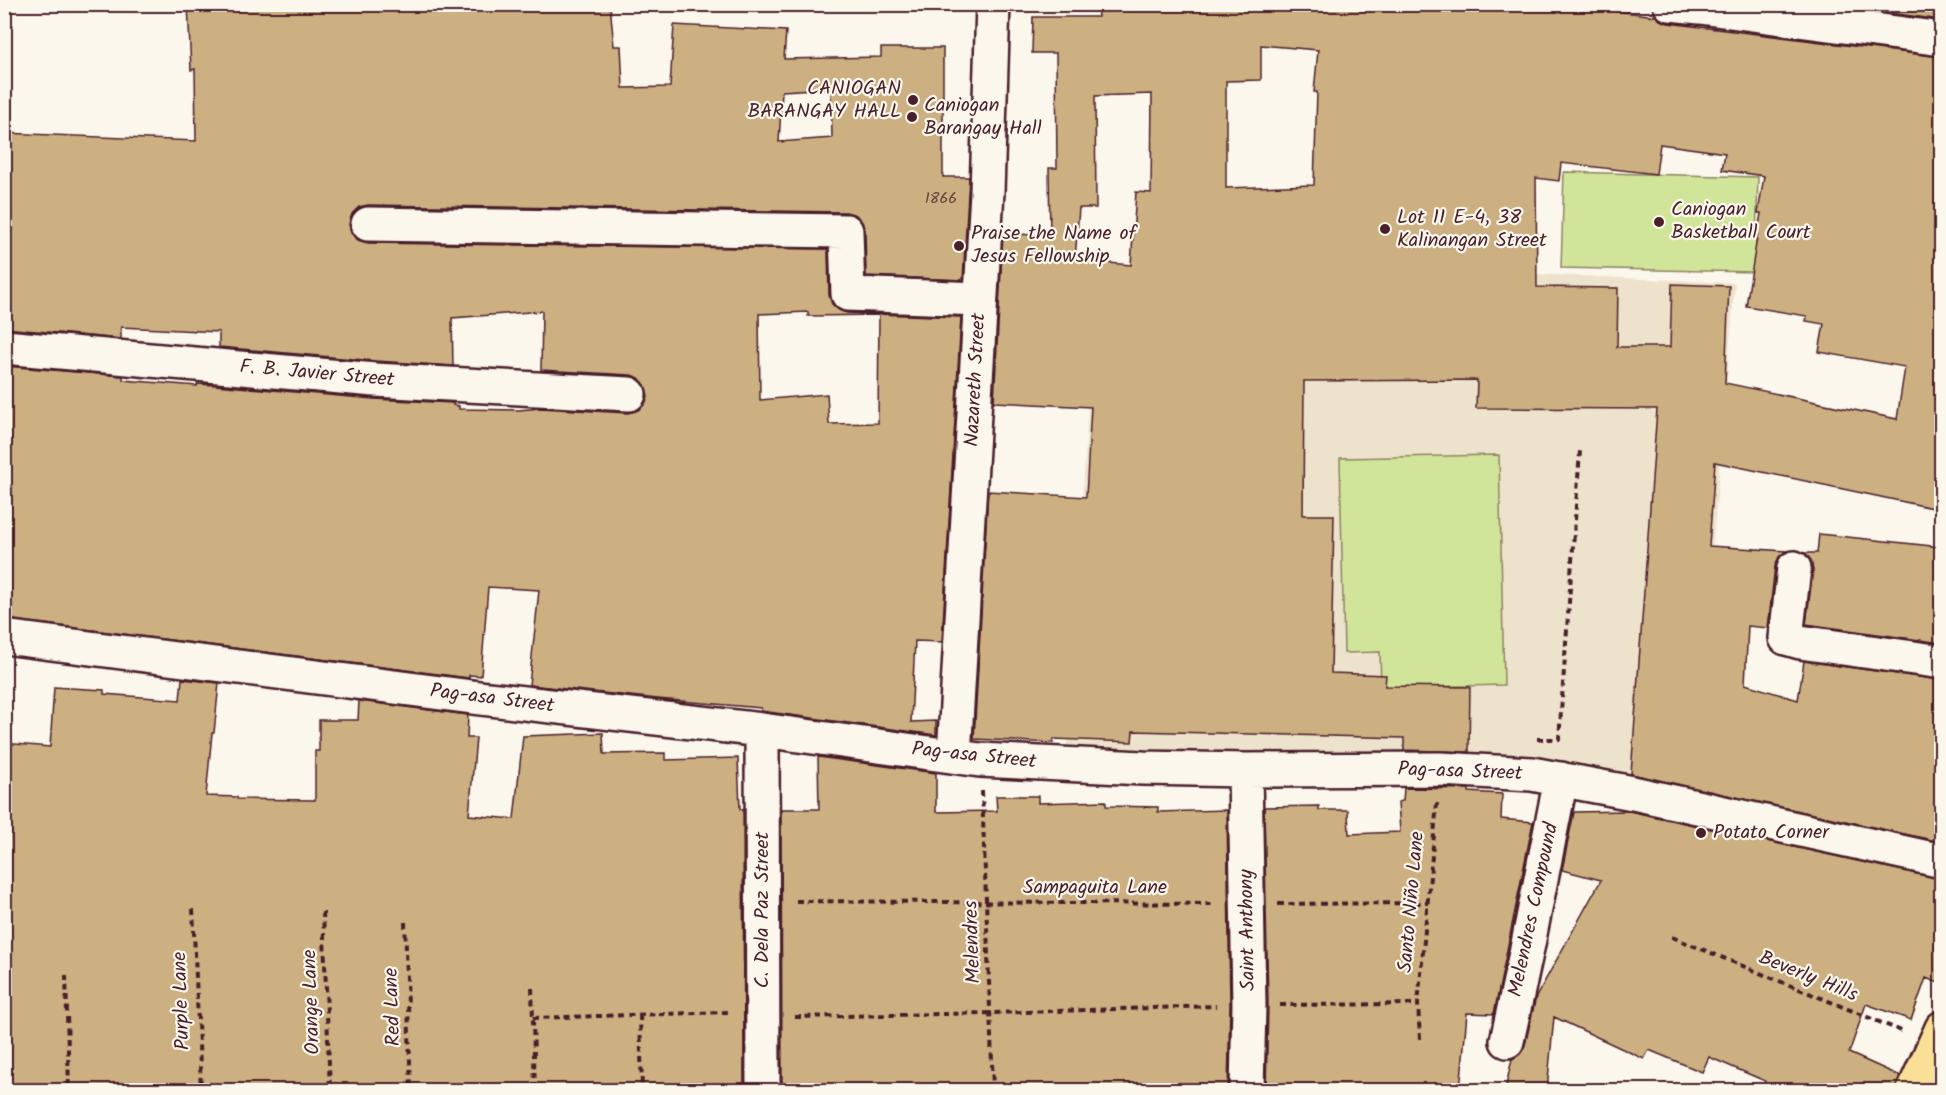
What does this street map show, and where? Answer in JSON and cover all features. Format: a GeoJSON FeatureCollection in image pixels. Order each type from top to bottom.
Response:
{"type":"FeatureCollection","features":[{"type":"Feature","properties":{"kind":"main road"},"geometry":{"type":"LineString","coordinates":[[1914,1090],[1937,1044]]}},
{"type":"Feature","properties":{"kind":"street","name":"Nazareth Street"},"geometry":{"type":"LineString","coordinates":[[954,756],[987,192],[993,4]]}},
{"type":"Feature","properties":{"kind":"street"},"geometry":{"type":"LineString","coordinates":[[1682,5],[1941,39]]}},
{"type":"Feature","properties":{"kind":"street"},"geometry":{"type":"LineString","coordinates":[[368,224],[846,231],[848,294],[980,300]]}},
{"type":"Feature","properties":{"kind":"street","name":"F. B. Javier Street"},"geometry":{"type":"LineString","coordinates":[[4,347],[375,380],[630,394]]}},
{"type":"Feature","properties":{"kind":"street"},"geometry":{"type":"LineString","coordinates":[[1794,568],[1786,638],[1800,642],[1941,662]]}},
{"type":"Feature","properties":{"kind":"street","name":"Pag-asa Street"},"geometry":{"type":"LineString","coordinates":[[4,637],[97,640],[480,698],[762,730],[980,760],[1143,768],[1440,769],[1532,774],[1633,793],[1941,861]]}},
{"type":"Feature","properties":{"kind":"street","name":"C. Dela Paz Street"},"geometry":{"type":"LineString","coordinates":[[762,730],[763,1090]]}},
{"type":"Feature","properties":{"kind":"street","name":"Saint Anthony"},"geometry":{"type":"LineString","coordinates":[[1245,770],[1249,1005],[1247,1090]]}},
{"type":"Feature","properties":{"kind":"street","name":"Melendres Compound"},"geometry":{"type":"LineString","coordinates":[[1507,1041],[1561,779]]}},
{"type":"Feature","properties":{"kind":"path"},"geometry":{"type":"LineString","coordinates":[[1559,739],[1580,451]]}},
{"type":"Feature","properties":{"kind":"path","name":"Santo Niño Lane"},"geometry":{"type":"LineString","coordinates":[[1420,1039],[1418,1004],[1440,769]]}},
{"type":"Feature","properties":{"kind":"path","name":"Melendres"},"geometry":{"type":"LineString","coordinates":[[982,792],[993,1090]]}},
{"type":"Feature","properties":{"kind":"path","name":"Sampaguita Lane"},"geometry":{"type":"LineString","coordinates":[[763,900],[1247,904],[1428,903]]}},
{"type":"Feature","properties":{"kind":"path","name":"Purple Lane"},"geometry":{"type":"LineString","coordinates":[[193,909],[201,1090]]}},
{"type":"Feature","properties":{"kind":"path","name":"Orange Lane"},"geometry":{"type":"LineString","coordinates":[[323,912],[330,1090]]}},
{"type":"Feature","properties":{"kind":"path","name":"Red Lane"},"geometry":{"type":"LineString","coordinates":[[405,922],[411,1090]]}},
{"type":"Feature","properties":{"kind":"path","name":"Beverly Hills"},"geometry":{"type":"LineString","coordinates":[[1671,937],[1937,1044]]}},
{"type":"Feature","properties":{"kind":"path"},"geometry":{"type":"LineString","coordinates":[[66,975],[69,1090]]}},
{"type":"Feature","properties":{"kind":"path"},"geometry":{"type":"LineString","coordinates":[[532,988],[535,1090]]}},
{"type":"Feature","properties":{"kind":"path"},"geometry":{"type":"LineString","coordinates":[[533,1018],[640,1015],[991,1013],[1249,1005],[1418,1004]]}},
{"type":"Feature","properties":{"kind":"path"},"geometry":{"type":"LineString","coordinates":[[640,1015],[642,1090]]}},
{"type":"Feature","properties":{"kind":"shaded area"},"geometry":{"type":"Polygon","coordinates":[[[1337,265],[1735,283],[1693,775],[1588,772],[1067,745],[1097,266],[1337,265]]]}},
{"type":"Feature","properties":{"kind":"green space","name":"Caniogan Basketball Court"},"geometry":{"type":"Polygon","coordinates":[[[1564,172],[1758,177],[1755,272],[1561,268],[1564,172]]]}},
{"type":"Feature","properties":{"kind":"green space"},"geometry":{"type":"Polygon","coordinates":[[[1499,455],[1504,685],[1381,688],[1380,652],[1344,653],[1340,458],[1499,455]]]}},
{"type":"Feature","properties":{"kind":"building"},"geometry":{"type":"Polygon","coordinates":[[[188,4],[494,4],[495,11],[610,5],[614,46],[621,46],[623,88],[670,87],[674,25],[786,31],[784,59],[881,57],[881,48],[943,48],[943,177],[969,177],[963,280],[866,276],[865,230],[856,215],[846,212],[368,205],[359,207],[352,214],[349,224],[351,233],[358,240],[368,243],[828,249],[829,295],[832,304],[839,310],[847,313],[961,317],[942,642],[915,641],[911,722],[936,721],[936,735],[761,711],[761,708],[529,685],[539,590],[488,587],[481,676],[469,675],[469,678],[4,619],[4,366],[123,376],[123,380],[453,403],[459,406],[459,409],[540,408],[628,413],[638,410],[645,404],[648,396],[645,385],[639,378],[631,375],[541,370],[542,311],[452,318],[453,366],[219,347],[219,332],[121,327],[121,339],[4,328],[4,133],[196,141],[195,69],[191,70],[188,4]],[[831,88],[782,91],[779,142],[832,138],[831,88]],[[808,312],[759,314],[760,400],[827,394],[829,424],[878,423],[879,315],[808,316],[808,312]]]}},
{"type":"Feature","properties":{"kind":"building"},"geometry":{"type":"Polygon","coordinates":[[[1132,4],[1479,4],[1503,7],[1503,4],[1559,4],[1656,16],[1668,23],[1941,57],[1941,467],[1933,508],[1715,462],[1709,546],[1786,551],[1779,557],[1775,566],[1768,628],[1748,626],[1745,684],[1798,700],[1804,661],[1941,680],[1941,842],[1631,774],[1657,409],[1476,408],[1477,380],[1304,381],[1303,515],[1334,515],[1331,673],[1386,675],[1385,686],[1470,687],[1469,752],[1404,750],[1404,738],[1133,731],[1132,742],[1054,739],[1053,743],[974,739],[988,491],[1086,497],[1091,407],[994,402],[1003,233],[1050,236],[1049,168],[1057,168],[1056,53],[1032,53],[1033,17],[1098,17],[1097,6],[1132,4]],[[1261,45],[1261,80],[1226,81],[1226,188],[1314,185],[1317,92],[1314,92],[1318,50],[1261,45]],[[1152,94],[1095,96],[1096,208],[1079,208],[1075,260],[1131,265],[1136,192],[1151,193],[1152,94]],[[1660,144],[1656,174],[1561,163],[1559,181],[1536,178],[1537,287],[1618,288],[1617,347],[1670,347],[1672,284],[1729,286],[1725,383],[1897,419],[1905,367],[1819,352],[1824,324],[1806,321],[1807,316],[1746,306],[1761,213],[1758,213],[1764,176],[1722,170],[1725,153],[1660,144]]]}},
{"type":"Feature","properties":{"kind":"building"},"geometry":{"type":"Polygon","coordinates":[[[1824,4],[1941,4],[1941,20],[1824,4]]]}},
{"type":"Feature","properties":{"kind":"building"},"geometry":{"type":"Polygon","coordinates":[[[1819,534],[1941,547],[1941,643],[1806,624],[1813,570],[1811,560],[1804,553],[1817,553],[1819,534]]]}},
{"type":"Feature","properties":{"kind":"building"},"geometry":{"type":"Polygon","coordinates":[[[182,679],[219,683],[206,796],[237,797],[237,799],[315,800],[315,751],[319,751],[319,720],[358,720],[359,701],[468,715],[467,738],[476,738],[469,815],[514,819],[523,736],[603,733],[604,754],[665,753],[665,760],[738,758],[740,809],[743,809],[744,1090],[203,1090],[203,1088],[18,1090],[18,1084],[4,1084],[4,1012],[9,1012],[7,962],[4,961],[4,743],[50,747],[54,687],[104,690],[104,694],[180,700],[182,679]]]}},
{"type":"Feature","properties":{"kind":"building"},"geometry":{"type":"Polygon","coordinates":[[[818,757],[936,773],[936,812],[997,811],[996,796],[1038,796],[1038,803],[1106,801],[1106,806],[1158,807],[1158,812],[1227,810],[1230,1005],[1228,1090],[782,1090],[781,809],[819,809],[818,757]]]}},
{"type":"Feature","properties":{"kind":"building"},"geometry":{"type":"Polygon","coordinates":[[[1404,788],[1469,789],[1469,792],[1502,794],[1501,819],[1533,822],[1494,1014],[1467,1013],[1460,1090],[1266,1090],[1268,1005],[1264,807],[1319,806],[1319,810],[1348,810],[1349,834],[1400,832],[1398,802],[1403,801],[1404,788]]]}},
{"type":"Feature","properties":{"kind":"building"},"geometry":{"type":"Polygon","coordinates":[[[1629,811],[1941,879],[1941,984],[1926,978],[1911,1020],[1866,1004],[1849,1053],[1900,1076],[1895,1090],[1761,1090],[1765,1081],[1709,1057],[1702,1072],[1649,1050],[1644,1059],[1554,1017],[1547,1090],[1505,1090],[1512,1059],[1520,1054],[1525,1045],[1536,997],[1601,880],[1562,870],[1574,812],[1629,811]]]}},
{"type":"Feature","properties":{"kind":"place","name":"CANIOGAN BARANGAY HALL"},"geometry":{"type":"Point","coordinates":[913,100]}},
{"type":"Feature","properties":{"kind":"place","name":"Caniogan Barangay Hall"},"geometry":{"type":"Point","coordinates":[912,117]}},
{"type":"Feature","properties":{"kind":"place","name":"Caniogan Basketball Court"},"geometry":{"type":"Point","coordinates":[1659,222]}},
{"type":"Feature","properties":{"kind":"place","name":"Lot 11 E-4, 38 Kalinangan Street"},"geometry":{"type":"Point","coordinates":[1385,229]}},
{"type":"Feature","properties":{"kind":"place","name":"Praise the Name of Jesus Fellowship"},"geometry":{"type":"Point","coordinates":[959,246]}},
{"type":"Feature","properties":{"kind":"place","name":"Potato Corner"},"geometry":{"type":"Point","coordinates":[1701,833]}}]}
